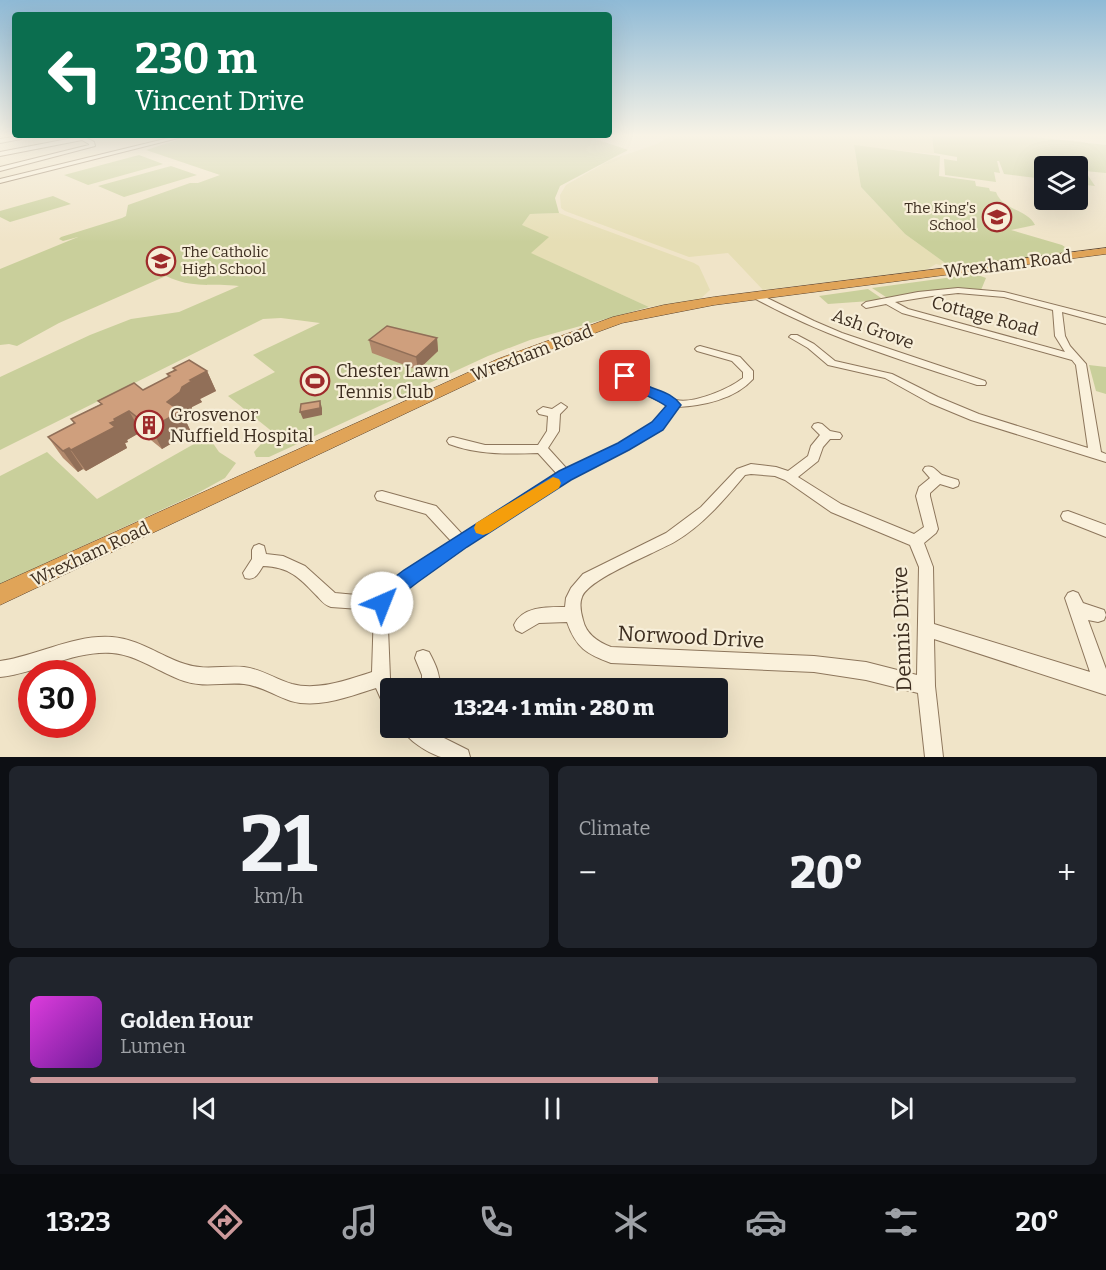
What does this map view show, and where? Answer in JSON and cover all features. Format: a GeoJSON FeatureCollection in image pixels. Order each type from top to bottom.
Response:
{"type":"FeatureCollection","features":[{"type":"Feature","properties":{"kind":"highway","name":"Wrexham Road"},"geometry":{"type":"LineString","coordinates":[[0,595],[503,362],[639,315],[757,296],[1106,251]]}},
{"type":"Feature","properties":{"kind":"street"},"geometry":{"type":"LineString","coordinates":[[0,181],[40,171]]}},
{"type":"Feature","properties":{"kind":"street"},"geometry":{"type":"LineString","coordinates":[[866,305],[954,291],[972,291],[1003,295],[1106,321]]}},
{"type":"Feature","properties":{"kind":"street","name":"Ash Grove"},"geometry":{"type":"LineString","coordinates":[[757,296],[777,308],[846,338],[981,383]]}},
{"type":"Feature","properties":{"kind":"street","name":"Cottage Road"},"geometry":{"type":"LineString","coordinates":[[887,301],[905,312],[1076,358]]}},
{"type":"Feature","properties":{"kind":"street"},"geometry":{"type":"LineString","coordinates":[[1057,310],[1060,336],[1066,347],[1081,364],[1101,456]]}},
{"type":"Feature","properties":{"kind":"street"},"geometry":{"type":"LineString","coordinates":[[801,338],[832,363],[888,376],[934,400],[1101,456]]}},
{"type":"Feature","properties":{"kind":"street"},"geometry":{"type":"LineString","coordinates":[[381,678],[382,603],[394,589],[460,542],[565,475],[623,447],[658,426],[674,405],[704,400],[741,386],[748,379],[749,375],[743,364],[736,359],[717,349],[700,349]]}},
{"type":"Feature","properties":{"kind":"street"},"geometry":{"type":"LineString","coordinates":[[612,378],[628,374],[638,387],[660,395],[674,405]]}},
{"type":"Feature","properties":{"kind":"street"},"geometry":{"type":"LineString","coordinates":[[541,449],[553,431],[552,411]]}},
{"type":"Feature","properties":{"kind":"street"},"geometry":{"type":"LineString","coordinates":[[789,477],[814,458],[817,446],[827,433]]}},
{"type":"Feature","properties":{"kind":"street"},"geometry":{"type":"LineString","coordinates":[[442,448],[453,438],[463,446],[494,449],[541,449],[565,475]]}},
{"type":"Feature","properties":{"kind":"street"},"geometry":{"type":"LineString","coordinates":[[522,625],[528,619],[538,615],[573,615],[574,599],[588,579],[679,532],[706,511],[741,472],[762,469],[789,477],[836,508],[916,542]]}},
{"type":"Feature","properties":{"kind":"street","name":"Dennis Drive"},"geometry":{"type":"LineString","coordinates":[[933,757],[926,686],[926,567],[916,542],[931,529],[923,496],[924,491],[940,477]]}},
{"type":"Feature","properties":{"kind":"street"},"geometry":{"type":"LineString","coordinates":[[382,496],[431,510],[460,542]]}},
{"type":"Feature","properties":{"kind":"street"},"geometry":{"type":"LineString","coordinates":[[1073,514],[1106,531]]}},
{"type":"Feature","properties":{"kind":"street"},"geometry":{"type":"LineString","coordinates":[[256,561],[274,560],[295,565],[332,600],[382,603]]}},
{"type":"Feature","properties":{"kind":"street"},"geometry":{"type":"LineString","coordinates":[[1098,615],[1075,603],[1105,686]]}},
{"type":"Feature","properties":{"kind":"street","name":"Norwood Drive"},"geometry":{"type":"LineString","coordinates":[[573,615],[579,633],[592,647],[611,656],[814,664],[866,671],[926,686]]}},
{"type":"Feature","properties":{"kind":"street"},"geometry":{"type":"LineString","coordinates":[[927,629],[1105,686]]}},
{"type":"Feature","properties":{"kind":"street"},"geometry":{"type":"LineString","coordinates":[[0,669],[14,669],[80,650],[113,644],[135,650],[191,675],[214,678],[245,675],[306,696],[325,694],[380,678]]}},
{"type":"Feature","properties":{"kind":"street"},"geometry":{"type":"LineString","coordinates":[[423,658],[431,678]]}},
{"type":"Feature","properties":{"kind":"street"},"geometry":{"type":"LineString","coordinates":[[425,738],[462,757]]}},
{"type":"Feature","properties":{"kind":"shaded area"},"geometry":{"type":"Polygon","coordinates":[[[590,171],[858,171],[861,187],[905,234],[952,268],[936,264],[926,270],[763,290],[728,253],[689,257],[565,211],[561,208],[560,195],[566,185],[590,171]]]}},
{"type":"Feature","properties":{"kind":"shaded area"},"geometry":{"type":"Polygon","coordinates":[[[559,213],[694,263],[699,266],[710,290],[699,300],[649,307],[530,253],[522,225],[530,214],[559,213]]]}},
{"type":"Feature","properties":{"kind":"green space"},"geometry":{"type":"Polygon","coordinates":[[[78,171],[137,171],[88,185],[64,175],[78,171]]]}},
{"type":"Feature","properties":{"kind":"green space"},"geometry":{"type":"Polygon","coordinates":[[[152,171],[186,171],[197,175],[124,197],[98,186],[152,171]]]}},
{"type":"Feature","properties":{"kind":"green space"},"geometry":{"type":"Polygon","coordinates":[[[209,171],[588,171],[560,186],[555,198],[559,213],[530,214],[522,225],[549,237],[531,253],[649,307],[530,340],[488,356],[269,457],[256,457],[254,452],[269,435],[274,433],[228,396],[275,372],[253,355],[320,323],[281,318],[263,319],[0,450],[0,377],[90,335],[131,319],[179,312],[239,286],[185,283],[166,276],[59,323],[17,346],[0,345],[0,269],[78,237],[63,241],[59,239],[61,237],[126,216],[128,205],[220,175],[209,171]]]}},
{"type":"Feature","properties":{"kind":"green space"},"geometry":{"type":"Polygon","coordinates":[[[858,171],[939,171],[939,176],[975,181],[976,186],[989,188],[990,191],[996,192],[999,198],[1026,216],[1035,225],[1011,230],[1062,245],[1072,252],[952,268],[905,234],[861,187],[858,171]]]}},
{"type":"Feature","properties":{"kind":"green space"},"geometry":{"type":"Polygon","coordinates":[[[945,171],[1000,171],[994,172],[996,182],[945,175],[945,171]]]}},
{"type":"Feature","properties":{"kind":"green space"},"geometry":{"type":"Polygon","coordinates":[[[1003,171],[1034,171],[1034,178],[1004,174],[1003,171]]]}},
{"type":"Feature","properties":{"kind":"green space"},"geometry":{"type":"Polygon","coordinates":[[[1088,175],[1095,186],[1088,185],[1088,175]]]}},
{"type":"Feature","properties":{"kind":"green space"},"geometry":{"type":"Polygon","coordinates":[[[53,196],[71,204],[10,222],[0,217],[0,211],[53,196]]]}},
{"type":"Feature","properties":{"kind":"green space"},"geometry":{"type":"Polygon","coordinates":[[[975,274],[986,278],[981,290],[960,289],[889,299],[872,288],[975,274]]]}},
{"type":"Feature","properties":{"kind":"green space"},"geometry":{"type":"Polygon","coordinates":[[[868,289],[884,300],[828,304],[819,296],[868,289]]]}},
{"type":"Feature","properties":{"kind":"green space"},"geometry":{"type":"Polygon","coordinates":[[[1089,365],[1106,367],[1106,394],[1096,391],[1089,365]]]}},
{"type":"Feature","properties":{"kind":"green space"},"geometry":{"type":"Polygon","coordinates":[[[208,436],[219,452],[236,463],[225,478],[196,494],[0,584],[0,476],[47,452],[97,499],[208,436]]]}},
{"type":"Feature","properties":{"kind":"building"},"geometry":{"type":"Polygon","coordinates":[[[387,326],[437,338],[416,357],[369,340],[387,326]]]}},
{"type":"Feature","properties":{"kind":"building"},"geometry":{"type":"Polygon","coordinates":[[[189,360],[207,371],[190,380],[192,381],[182,387],[180,392],[167,402],[181,411],[151,428],[129,411],[110,423],[115,427],[71,450],[69,448],[63,451],[48,437],[75,423],[71,419],[102,404],[98,401],[134,383],[143,390],[170,376],[167,374],[176,370],[173,368],[189,360]]]}},
{"type":"Feature","properties":{"kind":"building"},"geometry":{"type":"Polygon","coordinates":[[[320,401],[320,408],[300,412],[301,404],[320,401]]]}},
{"type":"Feature","properties":{"kind":"slow traffic"},"geometry":{"type":"LineString","coordinates":[[483,528],[553,483]]}},
{"type":"Feature","properties":{"kind":"place","name":"The King's School"},"geometry":{"type":"Point","coordinates":[997,217]}},
{"type":"Feature","properties":{"kind":"place","name":"The Catholic High School"},"geometry":{"type":"Point","coordinates":[161,261]}},
{"type":"Feature","properties":{"kind":"place","name":"Chester Lawn Tennis Club"},"geometry":{"type":"Point","coordinates":[315,381]}},
{"type":"Feature","properties":{"kind":"place","name":"Grosvenor Nuffield Hospital"},"geometry":{"type":"Point","coordinates":[149,425]}},
{"type":"Feature","properties":{"kind":"route"},"geometry":{"type":"LineString","coordinates":[[382,603],[394,589],[460,542],[565,475],[623,447],[658,426],[674,405],[660,395],[632,384],[625,376]]}}]}
